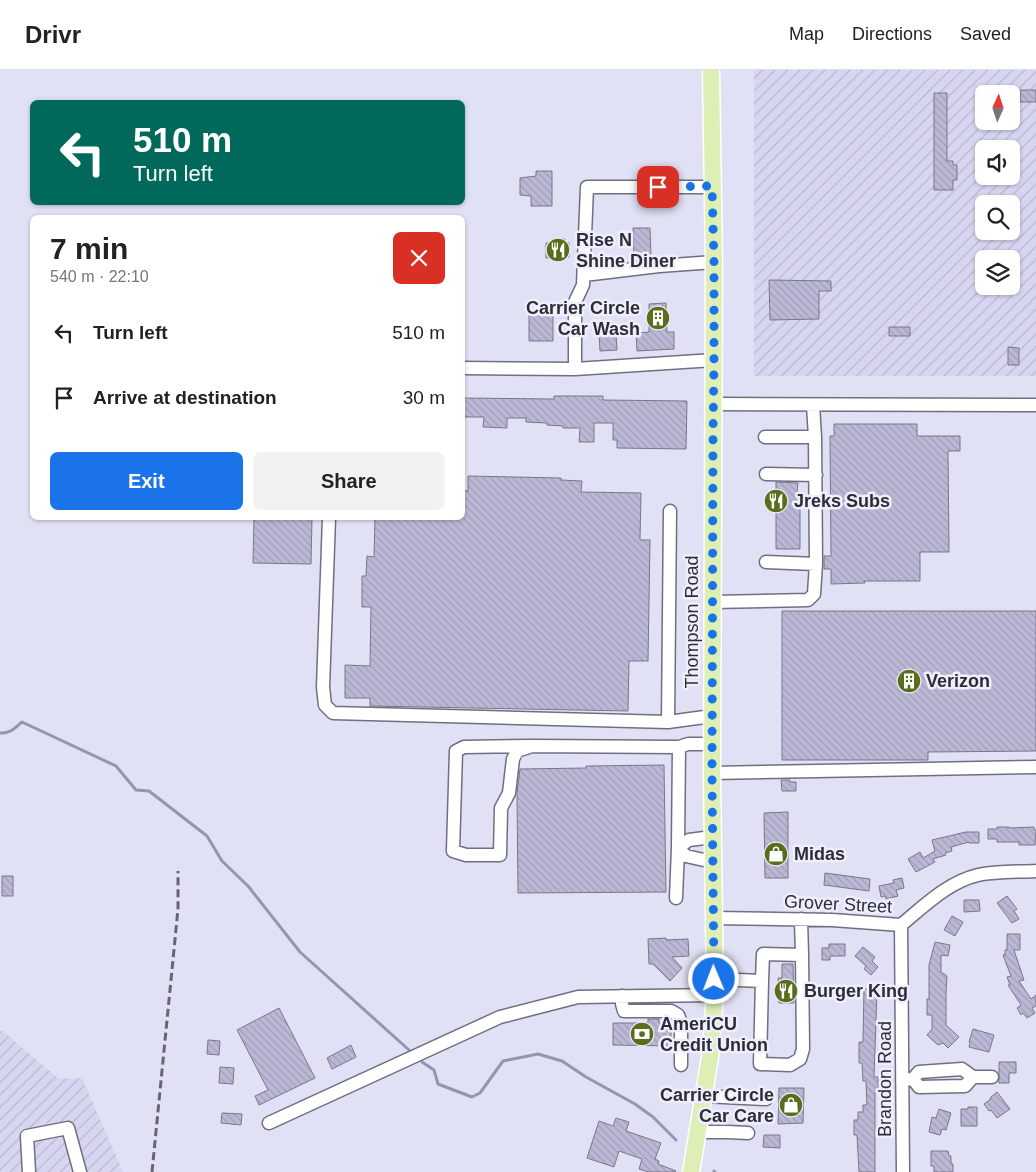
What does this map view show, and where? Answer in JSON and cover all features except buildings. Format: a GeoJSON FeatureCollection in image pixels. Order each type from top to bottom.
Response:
{"type":"FeatureCollection","features":[{"type":"Feature","properties":{"kind":"main road","name":"Thompson Road"},"geometry":{"type":"LineString","coordinates":[[691,1172],[710,1057],[715,987],[712,837],[714,262],[711,70]]}},
{"type":"Feature","properties":{"kind":"street"},"geometry":{"type":"LineString","coordinates":[[575,369],[576,302],[583,285],[584,275],[587,187],[712,186]]}},
{"type":"Feature","properties":{"kind":"street"},"geometry":{"type":"LineString","coordinates":[[584,275],[714,262]]}},
{"type":"Feature","properties":{"kind":"street"},"geometry":{"type":"LineString","coordinates":[[465,368],[575,369],[714,360]]}},
{"type":"Feature","properties":{"kind":"street"},"geometry":{"type":"LineString","coordinates":[[714,404],[1036,405]]}},
{"type":"Feature","properties":{"kind":"street"},"geometry":{"type":"LineString","coordinates":[[712,602],[808,600],[814,594],[816,475],[813,405]]}},
{"type":"Feature","properties":{"kind":"street"},"geometry":{"type":"LineString","coordinates":[[766,437],[815,437]]}},
{"type":"Feature","properties":{"kind":"street"},"geometry":{"type":"LineString","coordinates":[[766,474],[816,475]]}},
{"type":"Feature","properties":{"kind":"street"},"geometry":{"type":"LineString","coordinates":[[668,722],[670,511]]}},
{"type":"Feature","properties":{"kind":"street"},"geometry":{"type":"LineString","coordinates":[[329,520],[323,687],[325,705],[333,713],[668,722],[712,716]]}},
{"type":"Feature","properties":{"kind":"street"},"geometry":{"type":"LineString","coordinates":[[766,562],[816,564]]}},
{"type":"Feature","properties":{"kind":"street"},"geometry":{"type":"LineString","coordinates":[[532,746],[517,751],[513,759],[509,793],[501,808],[500,855],[466,855],[453,851],[456,751],[464,747],[532,746],[679,747],[688,744],[712,744]]}},
{"type":"Feature","properties":{"kind":"street"},"geometry":{"type":"LineString","coordinates":[[676,898],[679,747]]}},
{"type":"Feature","properties":{"kind":"street"},"geometry":{"type":"LineString","coordinates":[[712,773],[1036,767]]}},
{"type":"Feature","properties":{"kind":"street"},"geometry":{"type":"LineString","coordinates":[[678,848],[689,840],[712,837]]}},
{"type":"Feature","properties":{"kind":"street"},"geometry":{"type":"LineString","coordinates":[[678,848],[686,856],[713,862]]}},
{"type":"Feature","properties":{"kind":"street","name":"Grover Street"},"geometry":{"type":"LineString","coordinates":[[713,918],[801,919],[901,925],[955,884],[989,873],[1036,871]]}},
{"type":"Feature","properties":{"kind":"street"},"geometry":{"type":"LineString","coordinates":[[801,919],[802,955],[803,1049],[800,1059],[790,1065],[760,1064],[763,954],[802,955]]}},
{"type":"Feature","properties":{"kind":"street","name":"Brandon Road"},"geometry":{"type":"LineString","coordinates":[[901,925],[908,1080],[903,1172]]}},
{"type":"Feature","properties":{"kind":"street"},"geometry":{"type":"LineString","coordinates":[[269,1124],[500,1017],[578,997],[622,996],[762,981]]}},
{"type":"Feature","properties":{"kind":"street"},"geometry":{"type":"LineString","coordinates":[[622,996],[624,1011],[671,1012],[678,1015],[681,1023],[682,1065]]}},
{"type":"Feature","properties":{"kind":"street"},"geometry":{"type":"LineString","coordinates":[[908,1080],[919,1072],[962,1070],[973,1077],[992,1077]]}},
{"type":"Feature","properties":{"kind":"street"},"geometry":{"type":"LineString","coordinates":[[704,1096],[766,1099]]}},
{"type":"Feature","properties":{"kind":"street"},"geometry":{"type":"LineString","coordinates":[[28,1172],[27,1136],[68,1128],[80,1172]]}},
{"type":"Feature","properties":{"kind":"street"},"geometry":{"type":"LineString","coordinates":[[698,1132],[748,1133]]}},
{"type":"Feature","properties":{"kind":"shaded area"},"geometry":{"type":"Polygon","coordinates":[[[754,70],[1036,70],[1036,376],[754,376],[754,70]]]}},
{"type":"Feature","properties":{"kind":"shaded area"},"geometry":{"type":"Polygon","coordinates":[[[0,1031],[4,1032],[59,1079],[82,1078],[123,1172],[0,1172],[0,1031]]]}},
{"type":"Feature","properties":{"kind":"waterway"},"geometry":{"type":"LineString","coordinates":[[0,733],[10,732],[22,722],[116,766],[136,790],[149,791],[207,836],[222,861],[248,886],[300,952],[409,1050]]}},
{"type":"Feature","properties":{"kind":"waterway"},"geometry":{"type":"LineString","coordinates":[[422,1062],[434,1070],[438,1084],[472,1097],[480,1093],[503,1061],[538,1054],[562,1061],[586,1077],[635,1104],[653,1117],[676,1140]]}},
{"type":"Feature","properties":{"kind":"railway"},"geometry":{"type":"LineString","coordinates":[[152,1172],[178,909],[178,871]]}},
{"type":"Feature","properties":{"kind":"place","name":"Rise N Shine Diner"},"geometry":{"type":"Point","coordinates":[558,250]}},
{"type":"Feature","properties":{"kind":"place","name":"Carrier Circle Car Wash"},"geometry":{"type":"Point","coordinates":[658,318]}},
{"type":"Feature","properties":{"kind":"place","name":"Jreks Subs"},"geometry":{"type":"Point","coordinates":[776,501]}},
{"type":"Feature","properties":{"kind":"place","name":"Verizon"},"geometry":{"type":"Point","coordinates":[909,681]}},
{"type":"Feature","properties":{"kind":"place","name":"Midas"},"geometry":{"type":"Point","coordinates":[776,854]}},
{"type":"Feature","properties":{"kind":"place","name":"Burger King"},"geometry":{"type":"Point","coordinates":[786,991]}},
{"type":"Feature","properties":{"kind":"place","name":"AmeriCU Credit Union"},"geometry":{"type":"Point","coordinates":[642,1034]}},
{"type":"Feature","properties":{"kind":"place","name":"Carrier Circle Car Care"},"geometry":{"type":"Point","coordinates":[791,1105]}},
{"type":"Feature","properties":{"kind":"route"},"geometry":{"type":"LineString","coordinates":[[658,187],[712,186],[714,262],[712,773],[714,979]]}}]}
